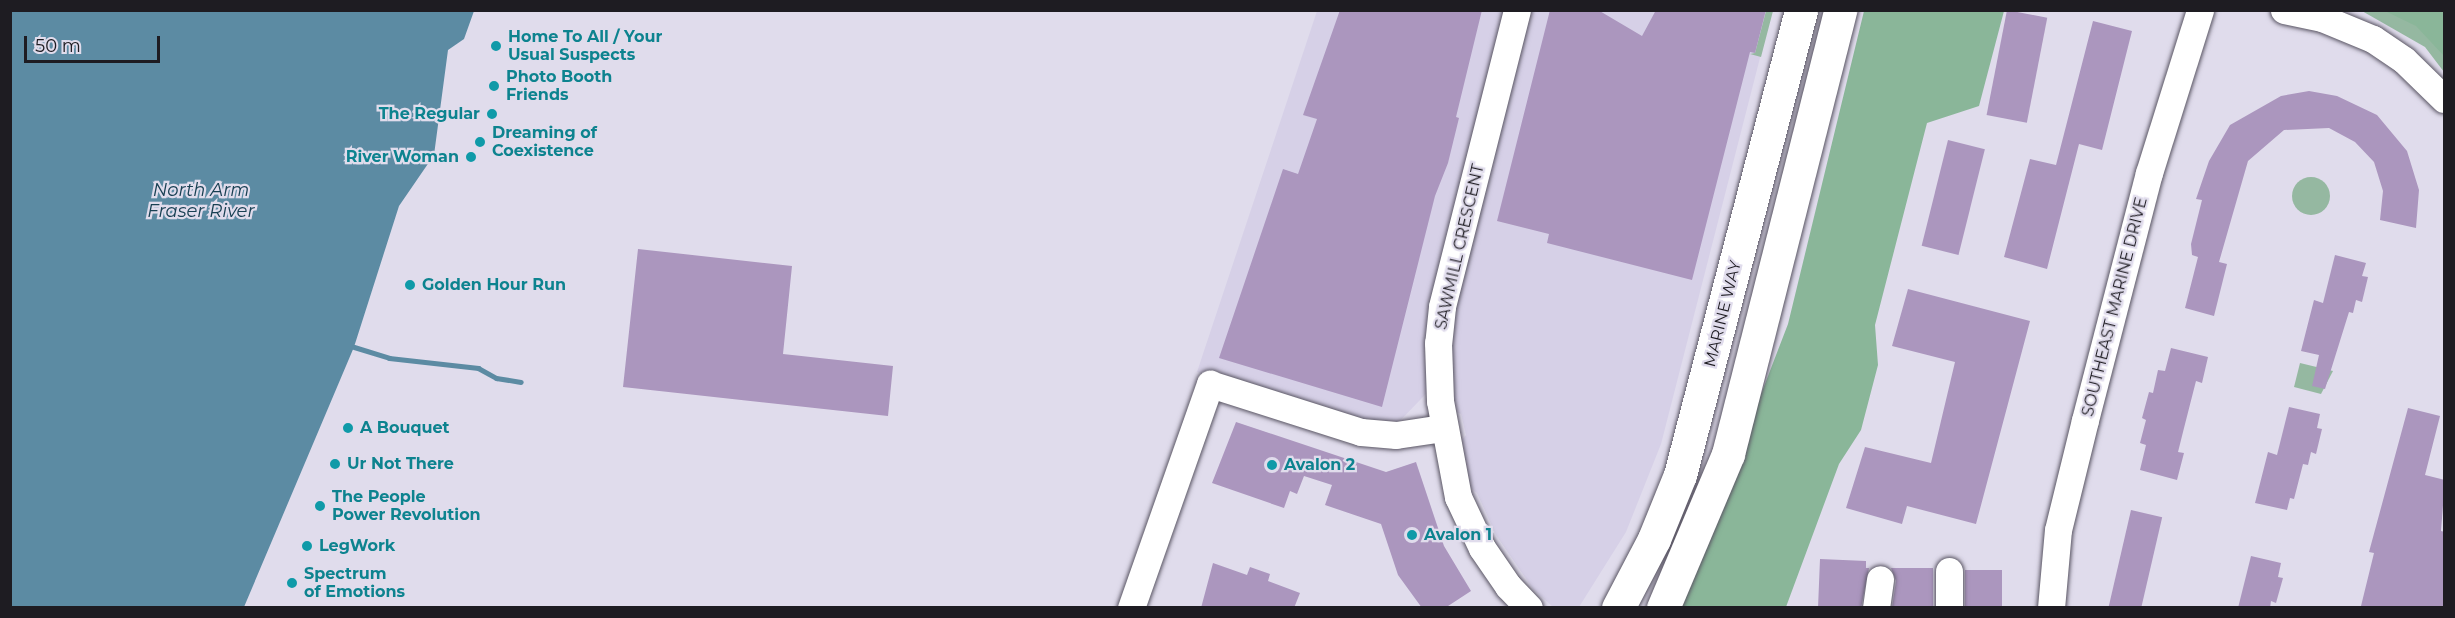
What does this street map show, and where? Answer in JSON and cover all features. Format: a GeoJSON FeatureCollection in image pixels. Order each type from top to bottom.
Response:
{"type":"FeatureCollection","features":[{"type":"Feature","properties":{"kind":"main road","name":"MARINE WAY"},"geometry":{"type":"LineString","coordinates":[[1618,608],[1654,539],[1680,475],[1801,10]]}},
{"type":"Feature","properties":{"kind":"main road"},"geometry":{"type":"LineString","coordinates":[[1663,608],[1676,583],[1728,454],[1840,10]]}},
{"type":"Feature","properties":{"kind":"street","name":"SAWMILL CRESCENT"},"geometry":{"type":"LineString","coordinates":[[1517,10],[1442,307],[1438,343],[1443,428],[1458,497],[1482,548],[1508,586],[1529,608]]}},
{"type":"Feature","properties":{"kind":"street","name":"SOUTHEAST MARINE DRIVE"},"geometry":{"type":"LineString","coordinates":[[2051,608],[2058,530],[2085,420],[2149,173],[2200,10]]}},
{"type":"Feature","properties":{"kind":"street"},"geometry":{"type":"LineString","coordinates":[[2284,10],[2322,18],[2373,39],[2404,60],[2445,99]]}},
{"type":"Feature","properties":{"kind":"street"},"geometry":{"type":"LineString","coordinates":[[1131,608],[1210,384],[1361,432],[1396,435],[1443,428]]}},
{"type":"Feature","properties":{"kind":"street"},"geometry":{"type":"LineString","coordinates":[[1949,572],[1949,608]]}},
{"type":"Feature","properties":{"kind":"street"},"geometry":{"type":"LineString","coordinates":[[1876,608],[1880,579]]}},
{"type":"Feature","properties":{"kind":"shaded area"},"geometry":{"type":"Polygon","coordinates":[[[1317,11],[1772,11],[1661,444],[1626,532],[1579,607],[1553,607],[1533,589],[1496,535],[1477,493],[1469,487],[1460,442],[1466,435],[1461,414],[1454,411],[1448,371],[1393,428],[1340,421],[1197,372],[1317,11]]]}},
{"type":"Feature","properties":{"kind":"green space"},"geometry":{"type":"Polygon","coordinates":[[[1766,11],[1773,11],[1761,57],[1750,54],[1755,53],[1766,11]]]}},
{"type":"Feature","properties":{"kind":"green space"},"geometry":{"type":"Polygon","coordinates":[[[1864,11],[2004,11],[1979,106],[1927,123],[1875,325],[1878,365],[1861,430],[1839,464],[1786,607],[1679,608],[1788,324],[1864,11]]]}},
{"type":"Feature","properties":{"kind":"green space"},"geometry":{"type":"Polygon","coordinates":[[[2362,11],[2444,11],[2444,72],[2425,47],[2362,11]]]}},
{"type":"Feature","properties":{"kind":"green space"},"geometry":{"type":"Polygon","coordinates":[[[2385,11],[2444,11],[2444,56],[2416,26],[2385,11]]]}},
{"type":"Feature","properties":{"kind":"green space"},"geometry":{"type":"Polygon","coordinates":[[[2311,177],[2325,182],[2330,196],[2325,210],[2311,215],[2297,210],[2292,196],[2297,182],[2311,177]]]}},
{"type":"Feature","properties":{"kind":"green space"},"geometry":{"type":"Polygon","coordinates":[[[2300,363],[2333,371],[2321,394],[2294,387],[2300,363]]]}},
{"type":"Feature","properties":{"kind":"water","name":"North Arm Fraser River"},"geometry":{"type":"Polygon","coordinates":[[[10,11],[474,11],[464,39],[448,50],[434,155],[399,206],[354,347],[244,607],[11,607],[10,11]]]}},
{"type":"Feature","properties":{"kind":"building"},"geometry":{"type":"Polygon","coordinates":[[[1340,10],[1482,10],[1456,117],[1459,118],[1448,163],[1435,196],[1382,407],[1219,358],[1283,169],[1298,174],[1317,119],[1303,115],[1340,10]]]}},
{"type":"Feature","properties":{"kind":"building"},"geometry":{"type":"Polygon","coordinates":[[[1550,10],[1598,10],[1642,36],[1656,10],[1766,10],[1755,53],[1750,52],[1692,280],[1547,243],[1549,234],[1497,221],[1550,10]]]}},
{"type":"Feature","properties":{"kind":"building"},"geometry":{"type":"Polygon","coordinates":[[[2007,10],[2047,18],[2027,123],[1987,115],[2007,10]]]}},
{"type":"Feature","properties":{"kind":"building"},"geometry":{"type":"Polygon","coordinates":[[[2093,21],[2132,31],[2102,150],[2079,144],[2047,269],[2004,257],[2030,159],[2056,165],[2093,21]]]}},
{"type":"Feature","properties":{"kind":"building"},"geometry":{"type":"Polygon","coordinates":[[[2309,91],[2337,96],[2377,115],[2407,151],[2419,190],[2416,228],[2380,220],[2383,191],[2374,162],[2355,142],[2329,128],[2284,130],[2248,161],[2219,262],[2227,264],[2214,316],[2185,308],[2198,257],[2192,255],[2191,244],[2202,200],[2196,199],[2209,161],[2230,125],[2281,96],[2309,91]]]}},
{"type":"Feature","properties":{"kind":"building"},"geometry":{"type":"Polygon","coordinates":[[[1948,140],[1985,149],[1959,255],[1922,246],[1948,140]]]}},
{"type":"Feature","properties":{"kind":"building"},"geometry":{"type":"Polygon","coordinates":[[[638,249],[792,266],[783,354],[893,366],[888,416],[623,387],[638,249]]]}},
{"type":"Feature","properties":{"kind":"building"},"geometry":{"type":"Polygon","coordinates":[[[2335,255],[2366,263],[2362,276],[2368,277],[2362,302],[2356,300],[2353,313],[2349,312],[2325,389],[2312,386],[2319,355],[2301,351],[2314,300],[2323,303],[2335,255]]]}},
{"type":"Feature","properties":{"kind":"building"},"geometry":{"type":"Polygon","coordinates":[[[1908,289],[2030,321],[1976,524],[1907,506],[1902,524],[1846,508],[1865,447],[1931,463],[1955,362],[1892,346],[1908,289]]]}},
{"type":"Feature","properties":{"kind":"building"},"geometry":{"type":"Polygon","coordinates":[[[2171,348],[2208,357],[2202,383],[2196,381],[2184,428],[2178,452],[2184,453],[2177,480],[2140,470],[2146,445],[2140,443],[2146,420],[2142,418],[2149,392],[2153,393],[2158,370],[2165,371],[2171,348]]]}},
{"type":"Feature","properties":{"kind":"building"},"geometry":{"type":"Polygon","coordinates":[[[2289,407],[2320,414],[2317,428],[2322,429],[2316,454],[2311,452],[2308,465],[2303,464],[2294,499],[2290,498],[2287,510],[2255,503],[2268,452],[2277,455],[2289,407]]]}},
{"type":"Feature","properties":{"kind":"building"},"geometry":{"type":"Polygon","coordinates":[[[2408,408],[2440,416],[2425,475],[2445,480],[2441,531],[2445,532],[2445,608],[2368,608],[2361,606],[2374,553],[2369,552],[2408,408]]]}},
{"type":"Feature","properties":{"kind":"building","name":"Avalon 1"},"geometry":{"type":"Polygon","coordinates":[[[1236,422],[1386,472],[1416,462],[1444,546],[1471,591],[1445,608],[1422,608],[1398,575],[1381,524],[1325,505],[1332,485],[1304,476],[1297,494],[1290,491],[1284,508],[1212,483],[1236,422]]]}},
{"type":"Feature","properties":{"kind":"building"},"geometry":{"type":"Polygon","coordinates":[[[2131,510],[2162,517],[2141,608],[2108,608],[2131,510]]]}},
{"type":"Feature","properties":{"kind":"building"},"geometry":{"type":"Polygon","coordinates":[[[2251,556],[2281,563],[2278,577],[2283,578],[2276,603],[2271,601],[2270,608],[2238,608],[2251,556]]]}},
{"type":"Feature","properties":{"kind":"building"},"geometry":{"type":"Polygon","coordinates":[[[1820,559],[1866,561],[1866,568],[1869,568],[1861,608],[1818,608],[1820,559]]]}},
{"type":"Feature","properties":{"kind":"building"},"geometry":{"type":"Polygon","coordinates":[[[1213,563],[1247,575],[1250,567],[1270,574],[1268,581],[1300,593],[1294,608],[1201,608],[1213,563]]]}},
{"type":"Feature","properties":{"kind":"building"},"geometry":{"type":"Polygon","coordinates":[[[1891,568],[1933,568],[1933,608],[1892,608],[1896,581],[1891,568]]]}},
{"type":"Feature","properties":{"kind":"building"},"geometry":{"type":"Polygon","coordinates":[[[1965,570],[2002,570],[2002,608],[1965,608],[1965,570]]]}},
{"type":"Feature","properties":{"kind":"waterway"},"geometry":{"type":"LineString","coordinates":[[354,347],[389,358],[478,368],[496,378],[521,382]]}},
{"type":"Feature","properties":{"kind":"place","name":"Home To All / Your Usual Suspects"},"geometry":{"type":"Point","coordinates":[496,46]}},
{"type":"Feature","properties":{"kind":"place","name":"Photo Booth Friends"},"geometry":{"type":"Point","coordinates":[494,86]}},
{"type":"Feature","properties":{"kind":"place","name":"The Regular"},"geometry":{"type":"Point","coordinates":[492,114]}},
{"type":"Feature","properties":{"kind":"place","name":"Dreaming of Coexistence"},"geometry":{"type":"Point","coordinates":[480,142]}},
{"type":"Feature","properties":{"kind":"place","name":"River Woman"},"geometry":{"type":"Point","coordinates":[471,157]}},
{"type":"Feature","properties":{"kind":"place","name":"Golden Hour Run"},"geometry":{"type":"Point","coordinates":[410,285]}},
{"type":"Feature","properties":{"kind":"place","name":"A Bouquet"},"geometry":{"type":"Point","coordinates":[348,428]}},
{"type":"Feature","properties":{"kind":"place","name":"Ur Not There"},"geometry":{"type":"Point","coordinates":[335,464]}},
{"type":"Feature","properties":{"kind":"place","name":"Avalon 2"},"geometry":{"type":"Point","coordinates":[1272,465]}},
{"type":"Feature","properties":{"kind":"place","name":"The People Power Revolution"},"geometry":{"type":"Point","coordinates":[320,506]}},
{"type":"Feature","properties":{"kind":"place","name":"Avalon 1"},"geometry":{"type":"Point","coordinates":[1412,535]}},
{"type":"Feature","properties":{"kind":"place","name":"LegWork"},"geometry":{"type":"Point","coordinates":[307,546]}},
{"type":"Feature","properties":{"kind":"place","name":"Spectrum of Emotions"},"geometry":{"type":"Point","coordinates":[292,583]}}]}
